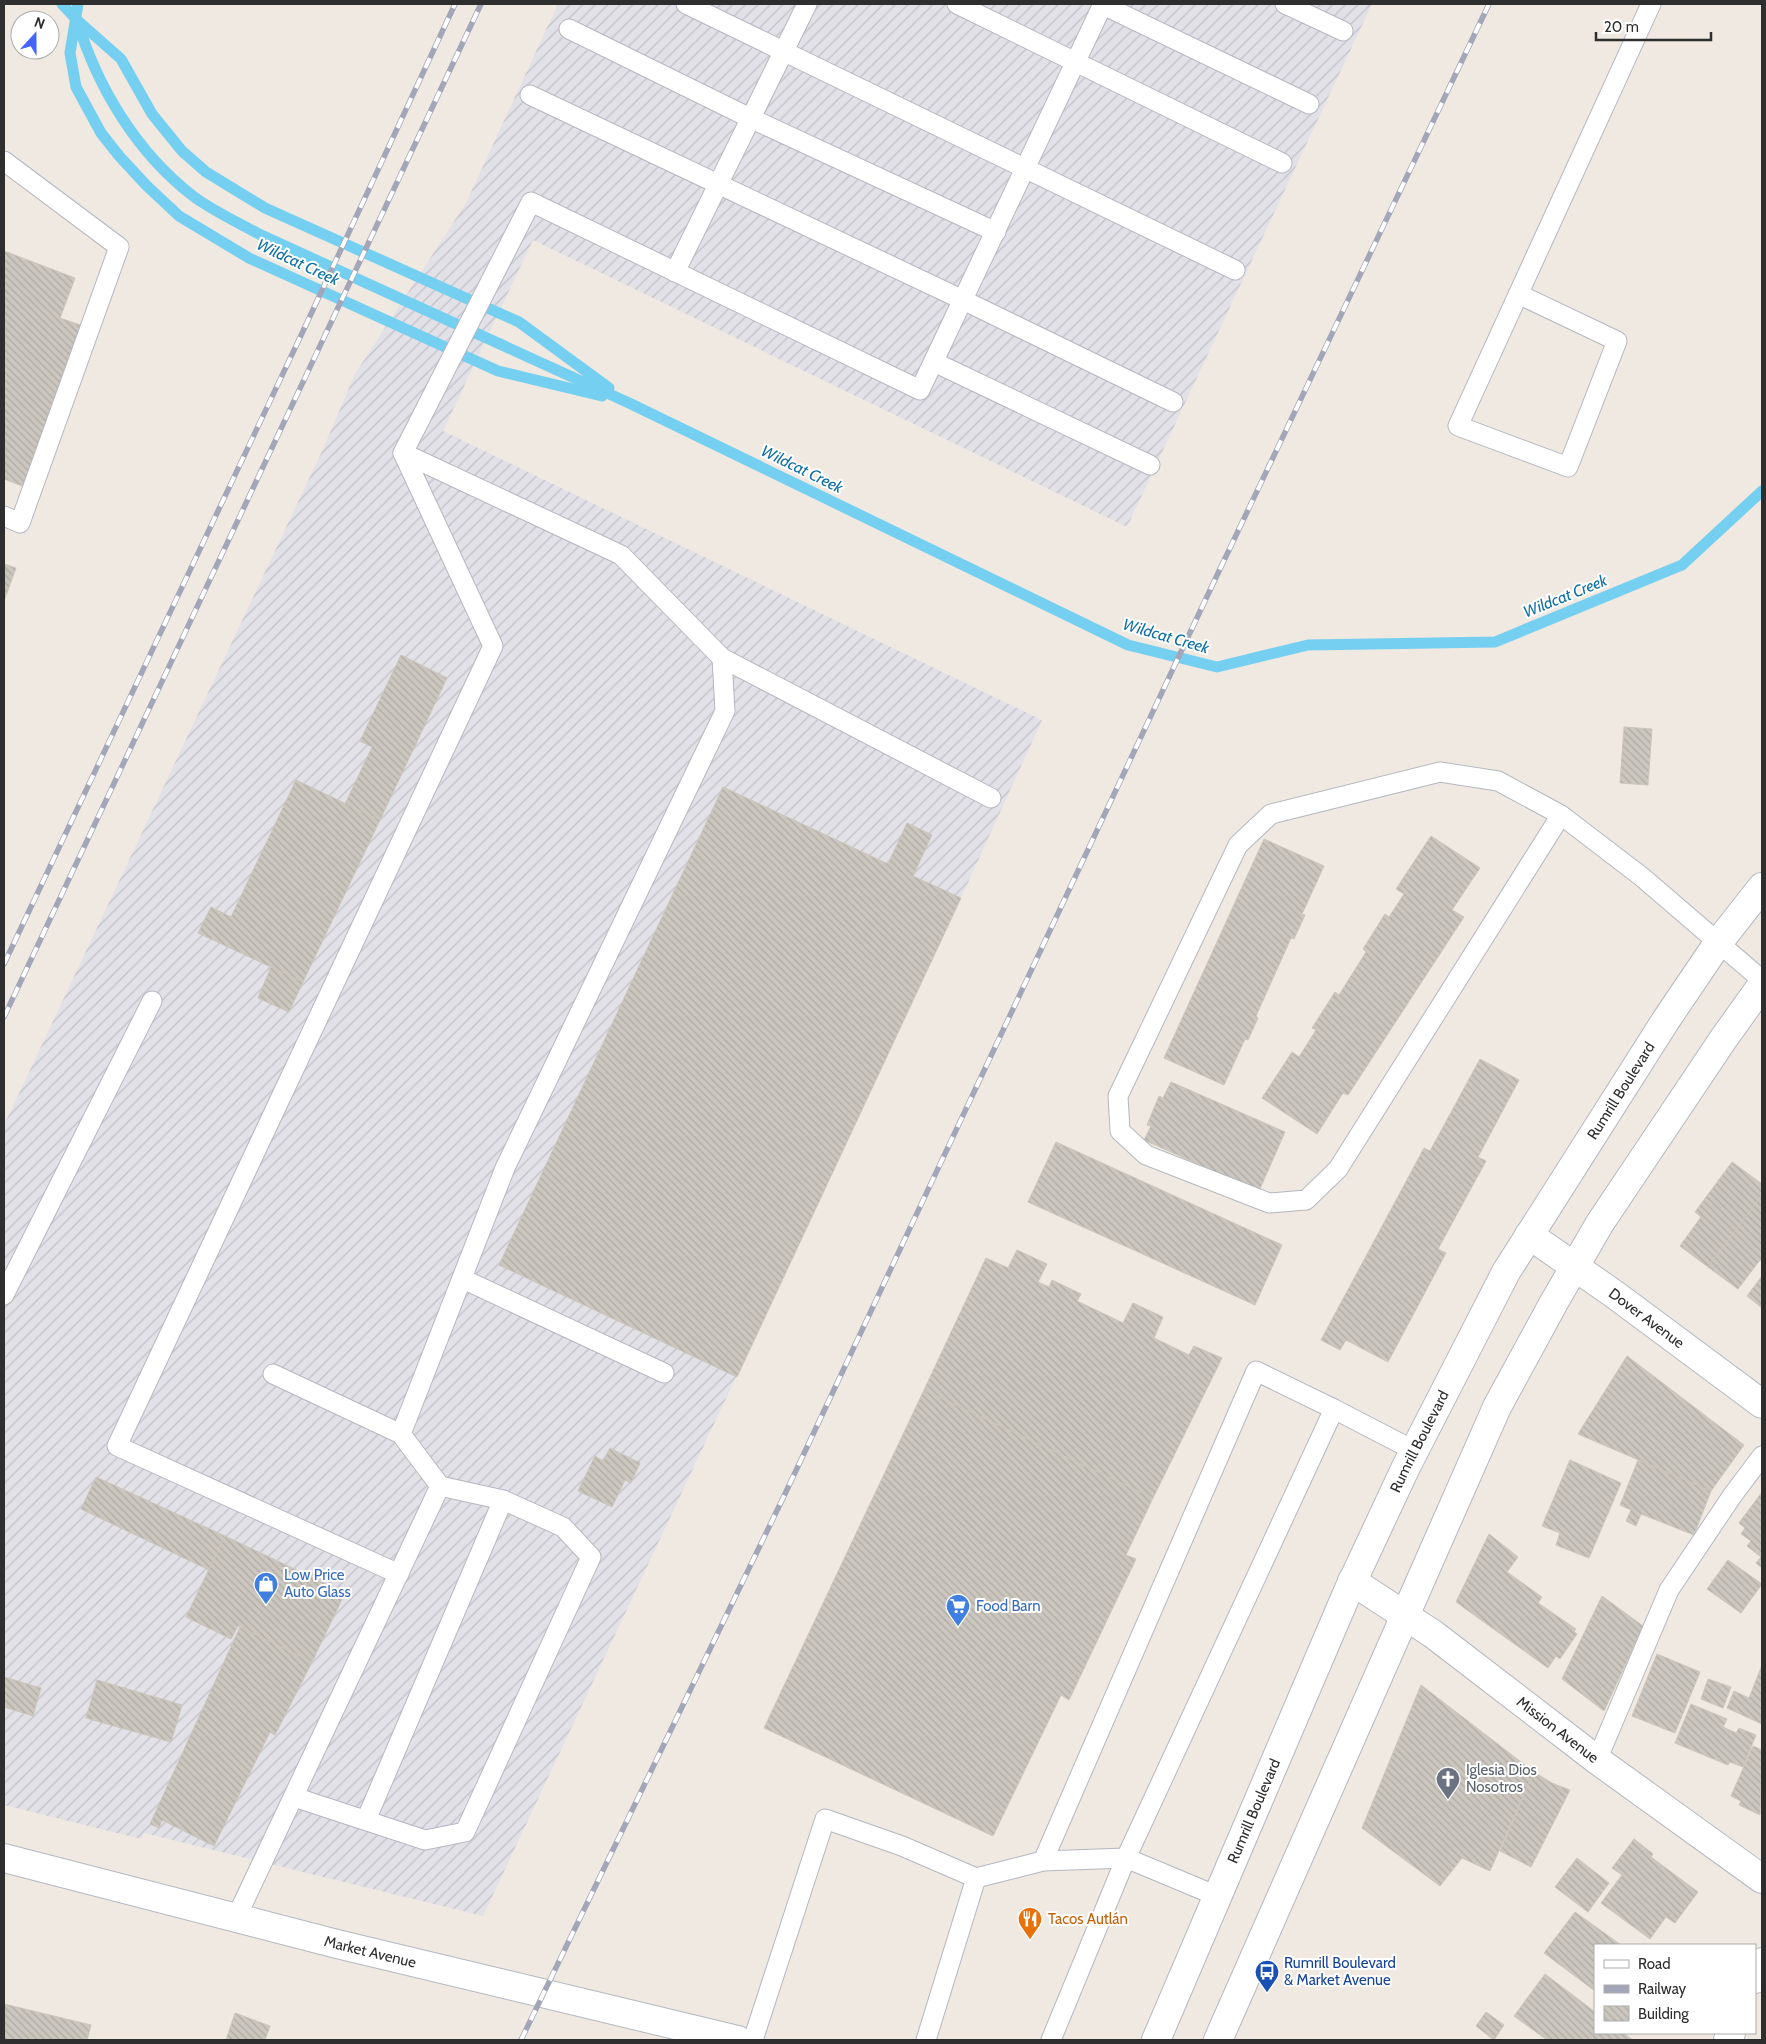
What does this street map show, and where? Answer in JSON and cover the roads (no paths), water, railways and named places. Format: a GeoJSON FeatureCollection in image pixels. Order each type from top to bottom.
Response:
{"type":"FeatureCollection","features":[{"type":"Feature","properties":{"kind":"main road","name":"Rumrill Boulevard"},"geometry":{"type":"LineString","coordinates":[[1156,2040],[1352,1581],[1415,1451],[1506,1272],[1718,943],[1762,887]]}},
{"type":"Feature","properties":{"kind":"main road"},"geometry":{"type":"LineString","coordinates":[[1218,2040],[1498,1407],[1553,1304],[1600,1223],[1667,1121],[1762,985]]}},
{"type":"Feature","properties":{"kind":"main road","name":"Dover Avenue"},"geometry":{"type":"LineString","coordinates":[[1529,1235],[1576,1267],[1762,1404]]}},
{"type":"Feature","properties":{"kind":"main road","name":"Mission Avenue"},"geometry":{"type":"LineString","coordinates":[[1352,1581],[1432,1634],[1597,1760],[1762,1879]]}},
{"type":"Feature","properties":{"kind":"main road","name":"Market Avenue"},"geometry":{"type":"LineString","coordinates":[[4,1858],[236,1918],[738,2040]]}},
{"type":"Feature","properties":{"kind":"main road"},"geometry":{"type":"LineString","coordinates":[[1756,1977],[1762,1962]]}},
{"type":"Feature","properties":{"kind":"lane"},"geometry":{"type":"LineString","coordinates":[[686,4],[1235,270]]}},
{"type":"Feature","properties":{"kind":"lane"},"geometry":{"type":"LineString","coordinates":[[675,272],[807,4]]}},
{"type":"Feature","properties":{"kind":"lane"},"geometry":{"type":"LineString","coordinates":[[957,4],[1282,163]]}},
{"type":"Feature","properties":{"kind":"lane"},"geometry":{"type":"LineString","coordinates":[[403,453],[434,396],[532,202],[920,390],[1103,4],[1309,104]]}},
{"type":"Feature","properties":{"kind":"lane"},"geometry":{"type":"LineString","coordinates":[[1285,4],[1343,31]]}},
{"type":"Feature","properties":{"kind":"lane"},"geometry":{"type":"LineString","coordinates":[[1518,294],[1617,341],[1568,467],[1458,426],[1518,294],[1651,4]]}},
{"type":"Feature","properties":{"kind":"lane"},"geometry":{"type":"LineString","coordinates":[[569,29],[750,118],[996,232]]}},
{"type":"Feature","properties":{"kind":"lane"},"geometry":{"type":"LineString","coordinates":[[530,94],[1173,402]]}},
{"type":"Feature","properties":{"kind":"lane"},"geometry":{"type":"LineString","coordinates":[[4,161],[119,247],[20,524],[4,516]]}},
{"type":"Feature","properties":{"kind":"lane"},"geometry":{"type":"LineString","coordinates":[[934,362],[1150,465]]}},
{"type":"Feature","properties":{"kind":"lane"},"geometry":{"type":"LineString","coordinates":[[403,453],[621,555],[722,658],[991,798]]}},
{"type":"Feature","properties":{"kind":"lane"},"geometry":{"type":"LineString","coordinates":[[399,1574],[117,1446],[493,646],[403,453]]}},
{"type":"Feature","properties":{"kind":"lane"},"geometry":{"type":"LineString","coordinates":[[401,1434],[505,1168],[725,711],[722,658]]}},
{"type":"Feature","properties":{"kind":"lane"},"geometry":{"type":"LineString","coordinates":[[1561,815],[1338,1169],[1306,1200],[1269,1203],[1146,1156],[1120,1131],[1118,1096],[1238,845],[1271,814],[1440,772],[1498,781],[1561,815],[1642,877],[1762,980]]}},
{"type":"Feature","properties":{"kind":"lane"},"geometry":{"type":"LineString","coordinates":[[4,1295],[152,1001]]}},
{"type":"Feature","properties":{"kind":"lane"},"geometry":{"type":"LineString","coordinates":[[463,1279],[664,1373]]}},
{"type":"Feature","properties":{"kind":"lane"},"geometry":{"type":"LineString","coordinates":[[1043,1861],[1256,1371],[1415,1451]]}},
{"type":"Feature","properties":{"kind":"lane"},"geometry":{"type":"LineString","coordinates":[[273,1374],[401,1434],[440,1486],[504,1500],[563,1527],[591,1557],[465,1832],[425,1840],[294,1796]]}},
{"type":"Feature","properties":{"kind":"lane"},"geometry":{"type":"LineString","coordinates":[[1051,2040],[1126,1858],[1334,1409]]}},
{"type":"Feature","properties":{"kind":"lane"},"geometry":{"type":"LineString","coordinates":[[1597,1760],[1669,1590],[1732,1496],[1762,1456]]}},
{"type":"Feature","properties":{"kind":"lane"},"geometry":{"type":"LineString","coordinates":[[236,1918],[440,1486]]}},
{"type":"Feature","properties":{"kind":"lane"},"geometry":{"type":"LineString","coordinates":[[366,1820],[504,1500]]}},
{"type":"Feature","properties":{"kind":"lane"},"geometry":{"type":"LineString","coordinates":[[753,2040],[825,1819],[902,1846],[976,1878],[1043,1861],[1126,1858],[1217,1896]]}},
{"type":"Feature","properties":{"kind":"lane"},"geometry":{"type":"LineString","coordinates":[[926,2040],[976,1878]]}},
{"type":"Feature","properties":{"kind":"waterway","name":"Wildcat Creek"},"geometry":{"type":"LineString","coordinates":[[62,4],[121,59],[152,114],[182,151],[206,172],[265,208],[519,322],[609,388]]}},
{"type":"Feature","properties":{"kind":"waterway","name":"Wildcat Creek"},"geometry":{"type":"LineString","coordinates":[[78,4],[70,53],[76,87],[101,133],[120,157],[179,216],[249,258],[498,371],[602,396]]}},
{"type":"Feature","properties":{"kind":"waterway","name":"Wildcat Creek"},"geometry":{"type":"LineString","coordinates":[[77,20],[96,70],[121,117],[154,160],[173,179],[209,207],[259,234],[629,403],[1128,645],[1217,667],[1308,645],[1495,642],[1682,565],[1762,491]]}},
{"type":"Feature","properties":{"kind":"railway"},"geometry":{"type":"LineString","coordinates":[[4,964],[304,329],[455,4]]}},
{"type":"Feature","properties":{"kind":"railway"},"geometry":{"type":"LineString","coordinates":[[4,1017],[481,4]]}},
{"type":"Feature","properties":{"kind":"railway"},"geometry":{"type":"LineString","coordinates":[[521,2040],[784,1496],[1219,571],[1489,4]]}},
{"type":"Feature","properties":{"kind":"place","name":"Low Price Auto Glass"},"geometry":{"type":"Point","coordinates":[266,1605]}},
{"type":"Feature","properties":{"kind":"place","name":"Food Barn"},"geometry":{"type":"Point","coordinates":[958,1627]}},
{"type":"Feature","properties":{"kind":"place","name":"Iglesia Dios Nosotros"},"geometry":{"type":"Point","coordinates":[1448,1800]}},
{"type":"Feature","properties":{"kind":"place","name":"Tacos Autlán"},"geometry":{"type":"Point","coordinates":[1030,1940]}},
{"type":"Feature","properties":{"kind":"place","name":"Rumrill Boulevard & Market Avenue"},"geometry":{"type":"Point","coordinates":[1267,1993]}}]}
